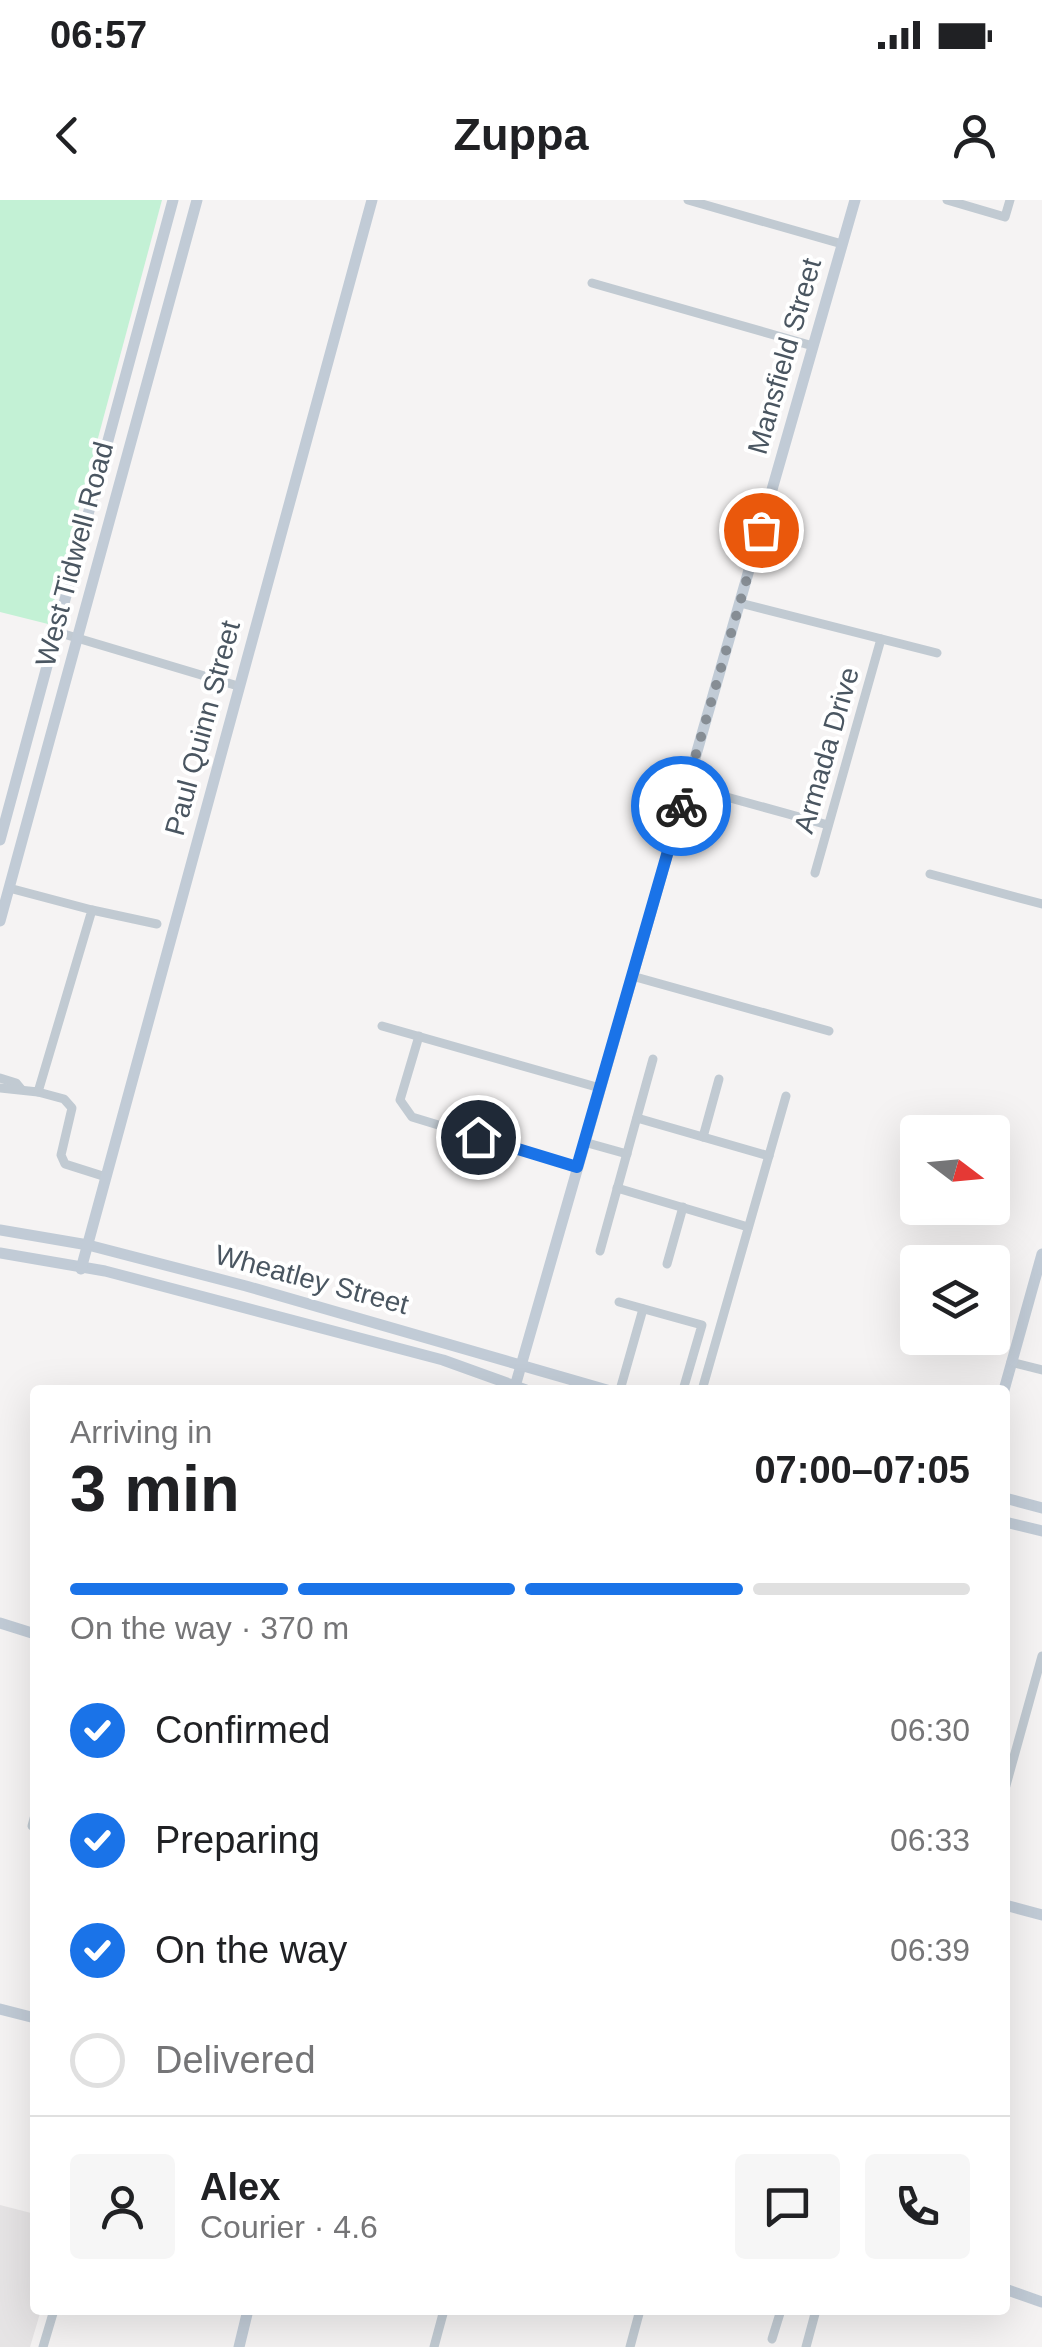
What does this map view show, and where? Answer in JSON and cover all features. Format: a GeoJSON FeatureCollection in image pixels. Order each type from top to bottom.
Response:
{"type":"FeatureCollection","features":[{"type":"Feature","properties":{"kind":"main road","name":"West Tidwell Road"},"geometry":{"type":"LineString","coordinates":[[1,831],[173,200]]}},
{"type":"Feature","properties":{"kind":"main road","name":"West Tidwell Road"},"geometry":{"type":"LineString","coordinates":[[0,921],[15,889],[38,778],[197,200]]}},
{"type":"Feature","properties":{"kind":"main road","name":"Paul Quinn Street"},"geometry":{"type":"LineString","coordinates":[[80,1269],[372,200]]}},
{"type":"Feature","properties":{"kind":"main road","name":"Mansfield Street"},"geometry":{"type":"LineString","coordinates":[[519,1385],[584,1142],[855,200]]}},
{"type":"Feature","properties":{"kind":"main road"},"geometry":{"type":"LineString","coordinates":[[165,229],[186,239]]}},
{"type":"Feature","properties":{"kind":"main road"},"geometry":{"type":"LineString","coordinates":[[94,496],[113,505]]}},
{"type":"Feature","properties":{"kind":"main road"},"geometry":{"type":"LineString","coordinates":[[18,774],[38,778]]}},
{"type":"Feature","properties":{"kind":"main road","name":"Wheatley Street"},"geometry":{"type":"LineString","coordinates":[[0,1230],[88,1245],[233,1283],[590,1385]]}},
{"type":"Feature","properties":{"kind":"main road","name":"Wheatley Street"},"geometry":{"type":"LineString","coordinates":[[0,1253],[105,1271],[444,1360],[508,1385]]}},
{"type":"Feature","properties":{"kind":"main road"},"geometry":{"type":"LineString","coordinates":[[1005,1385],[1042,1254]]}},
{"type":"Feature","properties":{"kind":"main road"},"geometry":{"type":"LineString","coordinates":[[228,1303],[233,1283]]}},
{"type":"Feature","properties":{"kind":"main road"},"geometry":{"type":"LineString","coordinates":[[372,1343],[378,1322]]}},
{"type":"Feature","properties":{"kind":"main road"},"geometry":{"type":"LineString","coordinates":[[1010,1499],[1042,1508]]}},
{"type":"Feature","properties":{"kind":"main road"},"geometry":{"type":"LineString","coordinates":[[1010,1523],[1042,1531]]}},
{"type":"Feature","properties":{"kind":"main road"},"geometry":{"type":"LineString","coordinates":[[0,1624],[30,1633]]}},
{"type":"Feature","properties":{"kind":"main road"},"geometry":{"type":"LineString","coordinates":[[1010,1906],[1042,1915]]}},
{"type":"Feature","properties":{"kind":"main road"},"geometry":{"type":"LineString","coordinates":[[0,2009],[30,2017]]}},
{"type":"Feature","properties":{"kind":"main road"},"geometry":{"type":"LineString","coordinates":[[1010,2291],[1042,2302]]}},
{"type":"Feature","properties":{"kind":"main road"},"geometry":{"type":"LineString","coordinates":[[239,2347],[247,2315]]}},
{"type":"Feature","properties":{"kind":"street"},"geometry":{"type":"LineString","coordinates":[[688,200],[842,244]]}},
{"type":"Feature","properties":{"kind":"street"},"geometry":{"type":"LineString","coordinates":[[947,200],[1005,216],[1010,200]]}},
{"type":"Feature","properties":{"kind":"street"},"geometry":{"type":"LineString","coordinates":[[592,283],[813,346]]}},
{"type":"Feature","properties":{"kind":"street"},"geometry":{"type":"LineString","coordinates":[[740,603],[937,654]]}},
{"type":"Feature","properties":{"kind":"street"},"geometry":{"type":"LineString","coordinates":[[57,632],[238,686]]}},
{"type":"Feature","properties":{"kind":"street","name":"Armada Drive"},"geometry":{"type":"LineString","coordinates":[[815,873],[881,640]]}},
{"type":"Feature","properties":{"kind":"street"},"geometry":{"type":"LineString","coordinates":[[688,786],[828,825]]}},
{"type":"Feature","properties":{"kind":"street"},"geometry":{"type":"LineString","coordinates":[[930,874],[1042,904]]}},
{"type":"Feature","properties":{"kind":"street"},"geometry":{"type":"LineString","coordinates":[[15,889],[157,924]]}},
{"type":"Feature","properties":{"kind":"street"},"geometry":{"type":"LineString","coordinates":[[38,1092],[92,910]]}},
{"type":"Feature","properties":{"kind":"street"},"geometry":{"type":"LineString","coordinates":[[632,976],[829,1031]]}},
{"type":"Feature","properties":{"kind":"street"},"geometry":{"type":"LineString","coordinates":[[382,1026],[600,1088]]}},
{"type":"Feature","properties":{"kind":"street"},"geometry":{"type":"LineString","coordinates":[[419,1036],[400,1100],[412,1116],[577,1167]]}},
{"type":"Feature","properties":{"kind":"street"},"geometry":{"type":"LineString","coordinates":[[600,1250],[653,1059]]}},
{"type":"Feature","properties":{"kind":"street"},"geometry":{"type":"LineString","coordinates":[[0,1078],[21,1089]]}},
{"type":"Feature","properties":{"kind":"street"},"geometry":{"type":"LineString","coordinates":[[703,1137],[719,1078]]}},
{"type":"Feature","properties":{"kind":"street"},"geometry":{"type":"LineString","coordinates":[[0,1088],[38,1092],[64,1100],[72,1108],[61,1155],[65,1164],[106,1177]]}},
{"type":"Feature","properties":{"kind":"street"},"geometry":{"type":"LineString","coordinates":[[703,1385],[786,1096]]}},
{"type":"Feature","properties":{"kind":"street"},"geometry":{"type":"LineString","coordinates":[[637,1118],[768,1156]]}},
{"type":"Feature","properties":{"kind":"street"},"geometry":{"type":"LineString","coordinates":[[584,1142],[627,1154]]}},
{"type":"Feature","properties":{"kind":"street"},"geometry":{"type":"LineString","coordinates":[[617,1188],[748,1227]]}},
{"type":"Feature","properties":{"kind":"street"},"geometry":{"type":"LineString","coordinates":[[667,1264],[683,1207]]}},
{"type":"Feature","properties":{"kind":"street"},"geometry":{"type":"LineString","coordinates":[[618,1302],[702,1325],[685,1385]]}},
{"type":"Feature","properties":{"kind":"street"},"geometry":{"type":"LineString","coordinates":[[621,1385],[643,1308]]}},
{"type":"Feature","properties":{"kind":"street"},"geometry":{"type":"LineString","coordinates":[[1012,1362],[1042,1370]]}},
{"type":"Feature","properties":{"kind":"street"},"geometry":{"type":"LineString","coordinates":[[1010,1771],[1042,1656]]}},
{"type":"Feature","properties":{"kind":"street"},"geometry":{"type":"LineString","coordinates":[[43,2347],[53,2315]]}},
{"type":"Feature","properties":{"kind":"street"},"geometry":{"type":"LineString","coordinates":[[434,2347],[443,2315]]}},
{"type":"Feature","properties":{"kind":"street"},"geometry":{"type":"LineString","coordinates":[[630,2347],[639,2315]]}},
{"type":"Feature","properties":{"kind":"street"},"geometry":{"type":"LineString","coordinates":[[772,2338],[779,2315]]}},
{"type":"Feature","properties":{"kind":"street"},"geometry":{"type":"LineString","coordinates":[[806,2347],[815,2315]]}},
{"type":"Feature","properties":{"kind":"shaded area"},"geometry":{"type":"Polygon","coordinates":[[[0,2205],[30,2213],[30,2315],[40,2315],[30,2347],[0,2347],[0,2205]]]}},
{"type":"Feature","properties":{"kind":"green space"},"geometry":{"type":"Polygon","coordinates":[[[0,200],[162,200],[48,624],[0,612],[0,200]]]}},
{"type":"Feature","properties":{"kind":"way so far"},"geometry":{"type":"LineString","coordinates":[[681,806],[761,530]]}},
{"type":"Feature","properties":{"kind":"route"},"geometry":{"type":"LineString","coordinates":[[478,1137],[577,1167],[681,806]]}}]}
